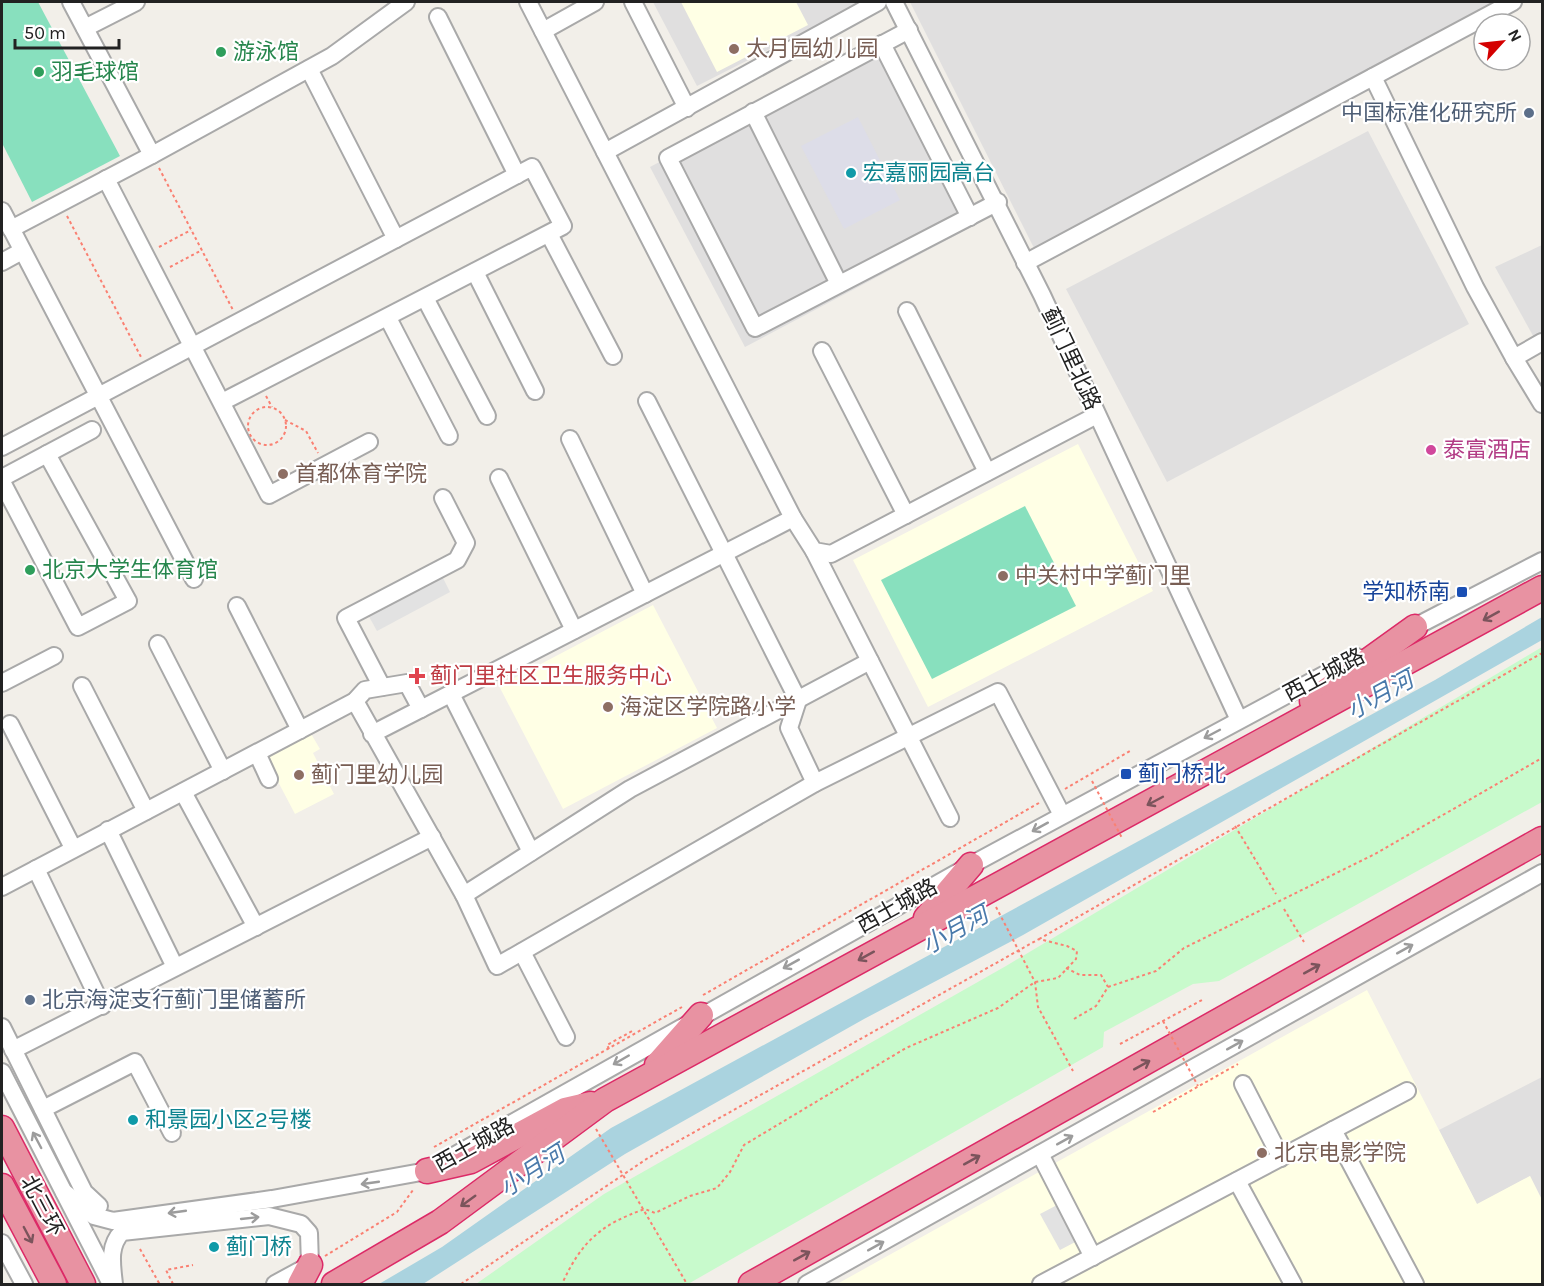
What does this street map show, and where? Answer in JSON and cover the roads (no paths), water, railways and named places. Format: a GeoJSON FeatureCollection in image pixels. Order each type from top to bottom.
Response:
{"type":"FeatureCollection","features":[{"type":"Feature","properties":{"kind":"highway","name":"西土城路"},"geometry":{"type":"LineString","coordinates":[[334,1284],[440,1222],[605,1100],[917,928],[1229,762],[1542,588]]}},
{"type":"Feature","properties":{"kind":"highway"},"geometry":{"type":"LineString","coordinates":[[1229,762],[1415,627]]}},
{"type":"Feature","properties":{"kind":"highway"},"geometry":{"type":"LineString","coordinates":[[751,1284],[1536,844]]}},
{"type":"Feature","properties":{"kind":"highway"},"geometry":{"type":"LineString","coordinates":[[917,928],[971,865]]}},
{"type":"Feature","properties":{"kind":"highway"},"geometry":{"type":"LineString","coordinates":[[646,1077],[698,1004]]}},
{"type":"Feature","properties":{"kind":"highway"},"geometry":{"type":"LineString","coordinates":[[427,1171],[471,1161],[565,1110],[605,1100]]}},
{"type":"Feature","properties":{"kind":"highway","name":"北三环"},"geometry":{"type":"LineString","coordinates":[[2,1128],[83,1284]]}},
{"type":"Feature","properties":{"kind":"highway","name":"北三环"},"geometry":{"type":"LineString","coordinates":[[2,1186],[54,1284]]}},
{"type":"Feature","properties":{"kind":"street"},"geometry":{"type":"LineString","coordinates":[[71,2],[152,155]]}},
{"type":"Feature","properties":{"kind":"street"},"geometry":{"type":"LineString","coordinates":[[85,28],[136,2]]}},
{"type":"Feature","properties":{"kind":"street"},"geometry":{"type":"LineString","coordinates":[[10,229],[152,155],[332,56],[406,2]]}},
{"type":"Feature","properties":{"kind":"street"},"geometry":{"type":"LineString","coordinates":[[528,2],[793,518],[814,551],[950,818]]}},
{"type":"Feature","properties":{"kind":"street"},"geometry":{"type":"LineString","coordinates":[[543,30],[595,2]]}},
{"type":"Feature","properties":{"kind":"street"},"geometry":{"type":"LineString","coordinates":[[633,2],[687,108]]}},
{"type":"Feature","properties":{"kind":"street"},"geometry":{"type":"LineString","coordinates":[[605,152],[878,2]]}},
{"type":"Feature","properties":{"kind":"street","name":"蓟门里北路"},"geometry":{"type":"LineString","coordinates":[[894,2],[1025,263],[1239,720]]}},
{"type":"Feature","properties":{"kind":"street"},"geometry":{"type":"LineString","coordinates":[[1025,263],[1514,2]]}},
{"type":"Feature","properties":{"kind":"street"},"geometry":{"type":"LineString","coordinates":[[438,17],[517,175]]}},
{"type":"Feature","properties":{"kind":"street"},"geometry":{"type":"LineString","coordinates":[[909,30],[668,158],[754,328],[998,202]]}},
{"type":"Feature","properties":{"kind":"street"},"geometry":{"type":"LineString","coordinates":[[882,44],[970,217]]}},
{"type":"Feature","properties":{"kind":"street"},"geometry":{"type":"LineString","coordinates":[[309,69],[396,239]]}},
{"type":"Feature","properties":{"kind":"street"},"geometry":{"type":"LineString","coordinates":[[1373,77],[1474,287],[1542,404]]}},
{"type":"Feature","properties":{"kind":"street"},"geometry":{"type":"LineString","coordinates":[[753,112],[839,284]]}},
{"type":"Feature","properties":{"kind":"street"},"geometry":{"type":"LineString","coordinates":[[2,447],[532,167],[563,226],[222,402]]}},
{"type":"Feature","properties":{"kind":"street"},"geometry":{"type":"LineString","coordinates":[[106,179],[269,495],[369,442]]}},
{"type":"Feature","properties":{"kind":"street"},"geometry":{"type":"LineString","coordinates":[[2,212],[194,579]]}},
{"type":"Feature","properties":{"kind":"street"},"geometry":{"type":"LineString","coordinates":[[549,234],[613,356]]}},
{"type":"Feature","properties":{"kind":"street"},"geometry":{"type":"LineString","coordinates":[[2,262],[22,251]]}},
{"type":"Feature","properties":{"kind":"street"},"geometry":{"type":"LineString","coordinates":[[475,272],[535,391]]}},
{"type":"Feature","properties":{"kind":"street"},"geometry":{"type":"LineString","coordinates":[[425,298],[487,416]]}},
{"type":"Feature","properties":{"kind":"street"},"geometry":{"type":"LineString","coordinates":[[907,311],[987,472]]}},
{"type":"Feature","properties":{"kind":"street"},"geometry":{"type":"LineString","coordinates":[[388,318],[449,436]]}},
{"type":"Feature","properties":{"kind":"street"},"geometry":{"type":"LineString","coordinates":[[1514,358],[1542,342]]}},
{"type":"Feature","properties":{"kind":"street"},"geometry":{"type":"LineString","coordinates":[[822,351],[906,515]]}},
{"type":"Feature","properties":{"kind":"street"},"geometry":{"type":"LineString","coordinates":[[647,401],[722,554],[798,700],[789,728],[815,783]]}},
{"type":"Feature","properties":{"kind":"street"},"geometry":{"type":"LineString","coordinates":[[814,551],[831,554],[1097,415]]}},
{"type":"Feature","properties":{"kind":"street"},"geometry":{"type":"LineString","coordinates":[[47,454],[128,601],[78,627],[2,480],[47,454],[92,430]]}},
{"type":"Feature","properties":{"kind":"street"},"geometry":{"type":"LineString","coordinates":[[570,439],[645,594]]}},
{"type":"Feature","properties":{"kind":"street"},"geometry":{"type":"LineString","coordinates":[[499,478],[574,630]]}},
{"type":"Feature","properties":{"kind":"street"},"geometry":{"type":"LineString","coordinates":[[382,687],[346,618],[457,560],[466,543],[444,498]]}},
{"type":"Feature","properties":{"kind":"street"},"geometry":{"type":"LineString","coordinates":[[372,734],[793,518]]}},
{"type":"Feature","properties":{"kind":"street","name":"西土城路"},"geometry":{"type":"LineString","coordinates":[[427,1171],[698,1004],[971,865],[1239,720],[1542,561]]}},
{"type":"Feature","properties":{"kind":"street"},"geometry":{"type":"LineString","coordinates":[[237,606],[300,730]]}},
{"type":"Feature","properties":{"kind":"street"},"geometry":{"type":"LineString","coordinates":[[158,644],[223,771]]}},
{"type":"Feature","properties":{"kind":"street"},"geometry":{"type":"LineString","coordinates":[[2,683],[54,656]]}},
{"type":"Feature","properties":{"kind":"street"},"geometry":{"type":"LineString","coordinates":[[464,895],[630,789],[870,661]]}},
{"type":"Feature","properties":{"kind":"street"},"geometry":{"type":"LineString","coordinates":[[2,887],[355,701],[365,690],[407,683],[421,709]]}},
{"type":"Feature","properties":{"kind":"street"},"geometry":{"type":"LineString","coordinates":[[82,686],[146,811]]}},
{"type":"Feature","properties":{"kind":"street"},"geometry":{"type":"LineString","coordinates":[[355,701],[464,895],[496,966],[815,783],[998,692],[1062,815]]}},
{"type":"Feature","properties":{"kind":"street"},"geometry":{"type":"LineString","coordinates":[[451,694],[531,852]]}},
{"type":"Feature","properties":{"kind":"street"},"geometry":{"type":"LineString","coordinates":[[10,724],[73,848]]}},
{"type":"Feature","properties":{"kind":"street"},"geometry":{"type":"LineString","coordinates":[[257,753],[269,778]]}},
{"type":"Feature","properties":{"kind":"street"},"geometry":{"type":"LineString","coordinates":[[183,792],[256,927]]}},
{"type":"Feature","properties":{"kind":"street"},"geometry":{"type":"LineString","coordinates":[[108,830],[175,967]]}},
{"type":"Feature","properties":{"kind":"street"},"geometry":{"type":"LineString","coordinates":[[14,1050],[432,837]]}},
{"type":"Feature","properties":{"kind":"street"},"geometry":{"type":"LineString","coordinates":[[36,869],[102,1006]]}},
{"type":"Feature","properties":{"kind":"street"},"geometry":{"type":"LineString","coordinates":[[807,1284],[1542,873]]}},
{"type":"Feature","properties":{"kind":"street"},"geometry":{"type":"LineString","coordinates":[[522,952],[566,1037]]}},
{"type":"Feature","properties":{"kind":"street"},"geometry":{"type":"LineString","coordinates":[[2,1027],[84,1192],[99,1206]]}},
{"type":"Feature","properties":{"kind":"street"},"geometry":{"type":"LineString","coordinates":[[43,1109],[135,1062],[172,1133]]}},
{"type":"Feature","properties":{"kind":"street"},"geometry":{"type":"LineString","coordinates":[[2,1072],[113,1284]]}},
{"type":"Feature","properties":{"kind":"street"},"geometry":{"type":"LineString","coordinates":[[1243,1084],[1281,1158]]}},
{"type":"Feature","properties":{"kind":"street"},"geometry":{"type":"LineString","coordinates":[[1041,1284],[1407,1091]]}},
{"type":"Feature","properties":{"kind":"street"},"geometry":{"type":"LineString","coordinates":[[1333,1130],[1410,1283]]}},
{"type":"Feature","properties":{"kind":"street"},"geometry":{"type":"LineString","coordinates":[[1040,1154],[1094,1257]]}},
{"type":"Feature","properties":{"kind":"street"},"geometry":{"type":"LineString","coordinates":[[64,1192],[94,1216],[113,1221],[272,1199],[427,1171]]}},
{"type":"Feature","properties":{"kind":"street"},"geometry":{"type":"LineString","coordinates":[[1237,1181],[1293,1284]]}},
{"type":"Feature","properties":{"kind":"street"},"geometry":{"type":"LineString","coordinates":[[113,1284],[112,1251],[114,1240],[122,1232],[269,1216],[301,1224],[309,1233],[305,1275],[275,1284]]}},
{"type":"Feature","properties":{"kind":"street"},"geometry":{"type":"LineString","coordinates":[[2,1243],[24,1284]]}},
{"type":"Feature","properties":{"kind":"street"},"geometry":{"type":"LineString","coordinates":[[8,1284],[13,1265]]}},
{"type":"Feature","properties":{"kind":"water"},"geometry":{"type":"Polygon","coordinates":[[[1542,617],[1542,640],[1023,935],[864,1019],[625,1154],[423,1284],[379,1284],[442,1247],[611,1128],[1435,680],[1542,617]]]}},
{"type":"Feature","properties":{"kind":"place","name":"太月园幼儿园"},"geometry":{"type":"Point","coordinates":[734,49]}},
{"type":"Feature","properties":{"kind":"place","name":"游泳馆"},"geometry":{"type":"Point","coordinates":[221,52]}},
{"type":"Feature","properties":{"kind":"place","name":"羽毛球馆"},"geometry":{"type":"Point","coordinates":[39,72]}},
{"type":"Feature","properties":{"kind":"place","name":"中国标准化研究所"},"geometry":{"type":"Point","coordinates":[1529,113]}},
{"type":"Feature","properties":{"kind":"place","name":"宏嘉丽园高台"},"geometry":{"type":"Point","coordinates":[851,173]}},
{"type":"Feature","properties":{"kind":"place","name":"泰富酒店"},"geometry":{"type":"Point","coordinates":[1431,450]}},
{"type":"Feature","properties":{"kind":"place","name":"首都体育学院"},"geometry":{"type":"Point","coordinates":[283,474]}},
{"type":"Feature","properties":{"kind":"place","name":"北京大学生体育馆"},"geometry":{"type":"Point","coordinates":[30,570]}},
{"type":"Feature","properties":{"kind":"place","name":"中关村中学蓟门里"},"geometry":{"type":"Point","coordinates":[1003,576]}},
{"type":"Feature","properties":{"kind":"place","name":"学知桥南"},"geometry":{"type":"Point","coordinates":[1462,592]}},
{"type":"Feature","properties":{"kind":"place","name":"蓟门里社区卫生服务中心"},"geometry":{"type":"Point","coordinates":[417,676]}},
{"type":"Feature","properties":{"kind":"place","name":"海淀区学院路小学"},"geometry":{"type":"Point","coordinates":[608,707]}},
{"type":"Feature","properties":{"kind":"place","name":"蓟门桥北"},"geometry":{"type":"Point","coordinates":[1126,774]}},
{"type":"Feature","properties":{"kind":"place","name":"蓟门里幼儿园"},"geometry":{"type":"Point","coordinates":[299,775]}},
{"type":"Feature","properties":{"kind":"place","name":"北京海淀支行蓟门里储蓄所"},"geometry":{"type":"Point","coordinates":[30,1000]}},
{"type":"Feature","properties":{"kind":"place","name":"和景园小区2号楼"},"geometry":{"type":"Point","coordinates":[133,1120]}},
{"type":"Feature","properties":{"kind":"place","name":"北京电影学院"},"geometry":{"type":"Point","coordinates":[1262,1153]}},
{"type":"Feature","properties":{"kind":"place","name":"蓟门桥"},"geometry":{"type":"Point","coordinates":[214,1247]}},
{"type":"Feature","properties":{"kind":"water label","name":"小月河"},"geometry":{"type":"Point","coordinates":[1380,695]}},
{"type":"Feature","properties":{"kind":"water label","name":"小月河"},"geometry":{"type":"Point","coordinates":[955,930]}},
{"type":"Feature","properties":{"kind":"water label","name":"小月河"},"geometry":{"type":"Point","coordinates":[532,1171]}}]}
